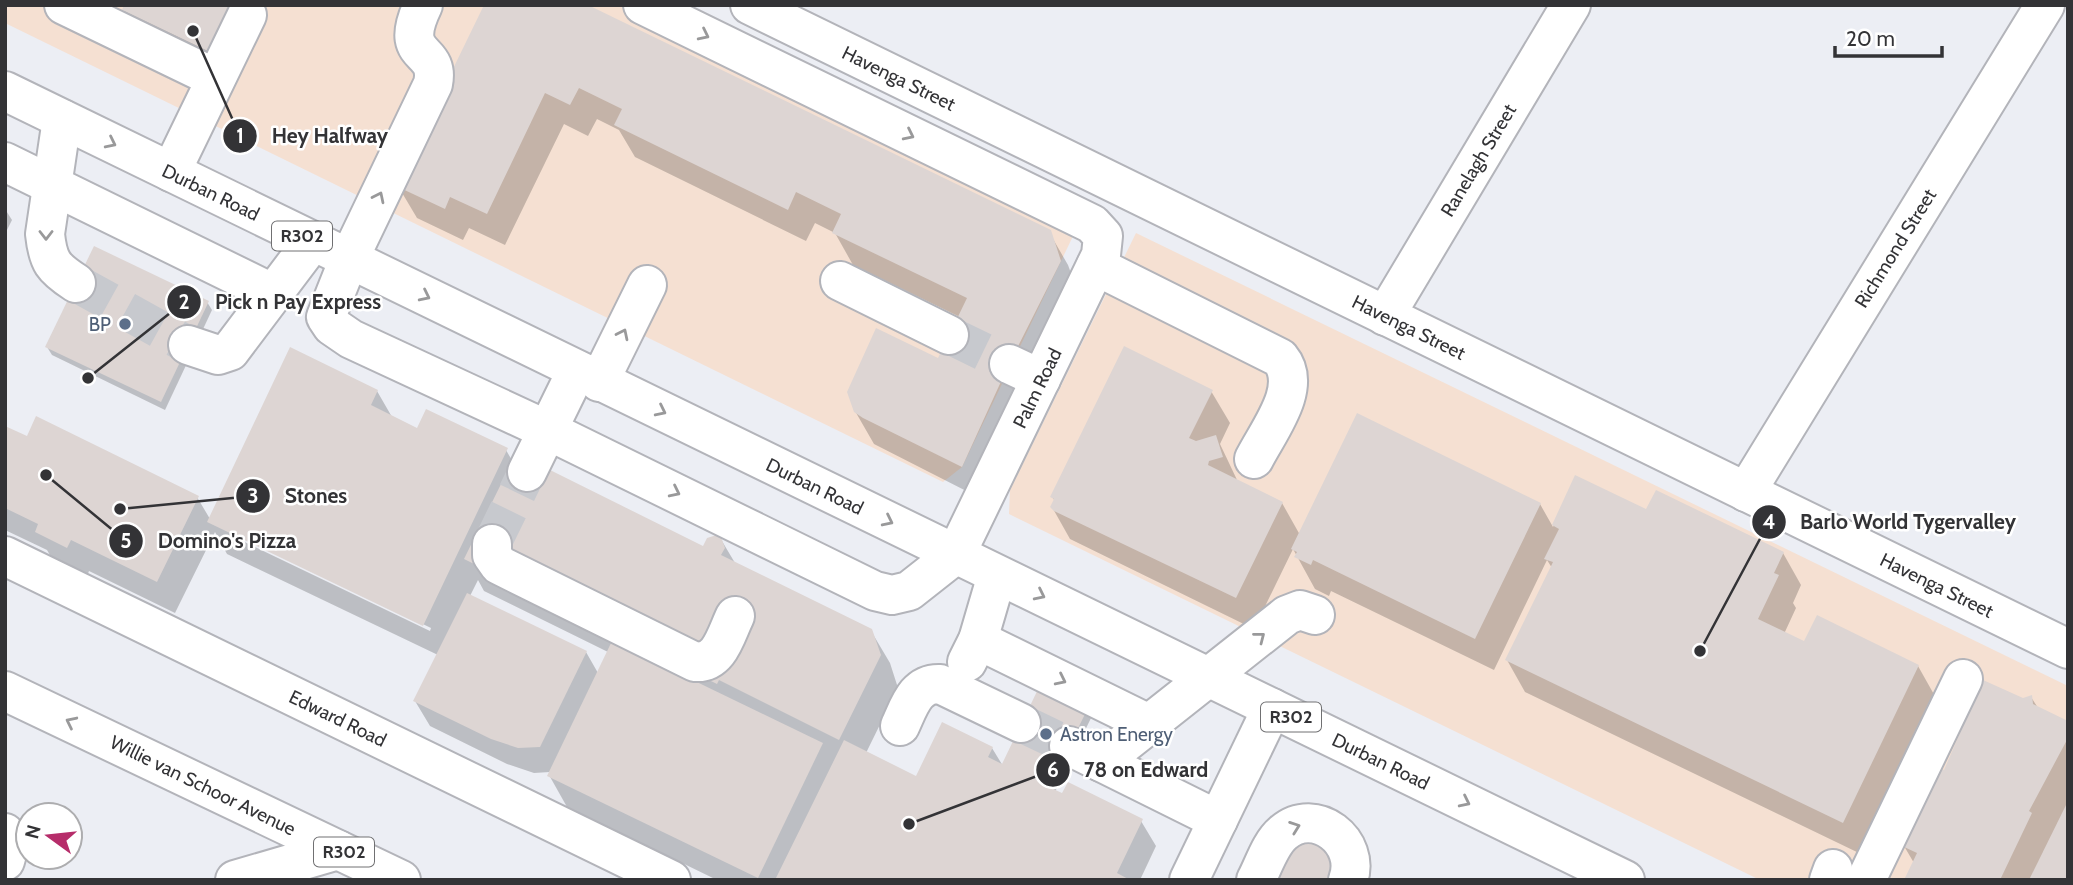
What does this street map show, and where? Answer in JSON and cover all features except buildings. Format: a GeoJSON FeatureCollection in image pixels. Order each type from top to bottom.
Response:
{"type":"FeatureCollection","features":[{"type":"Feature","properties":{"kind":"street"},"geometry":{"type":"LineString","coordinates":[[423,5],[414,24],[413,40],[433,68],[433,85],[349,259],[327,317],[332,326],[351,339],[547,430],[884,594],[909,591],[956,554]]}},
{"type":"Feature","properties":{"kind":"street","name":"Palm Road"},"geometry":{"type":"LineString","coordinates":[[643,5],[1099,229],[1104,246],[1096,266],[1025,371],[956,554]]}},
{"type":"Feature","properties":{"kind":"street","name":"Richmond Street"},"geometry":{"type":"LineString","coordinates":[[1746,492],[2045,5]]}},
{"type":"Feature","properties":{"kind":"street","name":"Havenga Street"},"geometry":{"type":"LineString","coordinates":[[755,6],[2068,649]]}},
{"type":"Feature","properties":{"kind":"street"},"geometry":{"type":"LineString","coordinates":[[72,7],[215,78]]}},
{"type":"Feature","properties":{"kind":"street","name":"Ranelagh Street"},"geometry":{"type":"LineString","coordinates":[[1385,316],[1559,10]]}},
{"type":"Feature","properties":{"kind":"street"},"geometry":{"type":"LineString","coordinates":[[171,172],[247,15]]}},
{"type":"Feature","properties":{"kind":"street","name":"Durban Road"},"geometry":{"type":"LineString","coordinates":[[5,91],[1209,677],[1614,878]]}},
{"type":"Feature","properties":{"kind":"street"},"geometry":{"type":"LineString","coordinates":[[62,119],[45,234],[47,252],[55,269],[76,283]]}},
{"type":"Feature","properties":{"kind":"street"},"geometry":{"type":"LineString","coordinates":[[5,162],[274,294]]}},
{"type":"Feature","properties":{"kind":"street"},"geometry":{"type":"LineString","coordinates":[[188,345],[218,355],[230,351],[313,241]]}},
{"type":"Feature","properties":{"kind":"street"},"geometry":{"type":"LineString","coordinates":[[1096,266],[1280,358],[1290,374],[1289,390],[1254,459]]}},
{"type":"Feature","properties":{"kind":"street"},"geometry":{"type":"LineString","coordinates":[[840,281],[949,335]]}},
{"type":"Feature","properties":{"kind":"street"},"geometry":{"type":"LineString","coordinates":[[527,472],[547,430],[588,376],[647,285]]}},
{"type":"Feature","properties":{"kind":"street"},"geometry":{"type":"LineString","coordinates":[[492,544],[492,555],[499,565],[695,662],[707,661],[716,654],[735,616]]}},
{"type":"Feature","properties":{"kind":"street","name":"Edward Road"},"geometry":{"type":"LineString","coordinates":[[5,556],[671,880]]}},
{"type":"Feature","properties":{"kind":"street"},"geometry":{"type":"LineString","coordinates":[[953,690],[978,640],[998,575]]}},
{"type":"Feature","properties":{"kind":"street"},"geometry":{"type":"LineString","coordinates":[[1218,820],[1085,754],[1149,724],[1287,615],[1300,610],[1315,615]]}},
{"type":"Feature","properties":{"kind":"street"},"geometry":{"type":"LineString","coordinates":[[978,640],[1149,724]]}},
{"type":"Feature","properties":{"kind":"street"},"geometry":{"type":"LineString","coordinates":[[1843,876],[1963,679]]}},
{"type":"Feature","properties":{"kind":"street"},"geometry":{"type":"LineString","coordinates":[[900,726],[914,697],[924,686],[940,684],[1021,723]]}},
{"type":"Feature","properties":{"kind":"street","name":"Willie van Schoor Avenue"},"geometry":{"type":"LineString","coordinates":[[5,691],[401,880]]}},
{"type":"Feature","properties":{"kind":"street"},"geometry":{"type":"LineString","coordinates":[[1192,879],[1272,708]]}},
{"type":"Feature","properties":{"kind":"street"},"geometry":{"type":"LineString","coordinates":[[1256,880],[1276,840],[1284,831],[1307,823],[1331,829],[1341,838],[1351,863],[1348,880]]}},
{"type":"Feature","properties":{"kind":"street"},"geometry":{"type":"LineString","coordinates":[[5,833],[10,842],[5,861]]}},
{"type":"Feature","properties":{"kind":"street"},"geometry":{"type":"LineString","coordinates":[[235,880],[338,850]]}},
{"type":"Feature","properties":{"kind":"shaded area"},"geometry":{"type":"Polygon","coordinates":[[[5,5],[672,5],[1087,207],[962,467],[943,482],[5,23],[5,5]]]}},
{"type":"Feature","properties":{"kind":"shaded area"},"geometry":{"type":"Polygon","coordinates":[[[1136,233],[2068,686],[2068,880],[1760,880],[1009,514],[1010,490],[1136,233]]]}},
{"type":"Feature","properties":{"kind":"tunnel"},"geometry":{"type":"LineString","coordinates":[[76,283],[188,345]]}},
{"type":"Feature","properties":{"kind":"tunnel"},"geometry":{"type":"LineString","coordinates":[[949,335],[1009,364]]}},
{"type":"Feature","properties":{"kind":"tunnel"},"geometry":{"type":"LineString","coordinates":[[492,544],[527,472]]}},
{"type":"Feature","properties":{"kind":"tunnel"},"geometry":{"type":"LineString","coordinates":[[1021,723],[1069,746]]}},
{"type":"Feature","properties":{"kind":"place","name":"Hey Halfway"},"geometry":{"type":"Point","coordinates":[193,31]}},
{"type":"Feature","properties":{"kind":"place","name":"BP"},"geometry":{"type":"Point","coordinates":[125,324]}},
{"type":"Feature","properties":{"kind":"place","name":"Pick n Pay Express"},"geometry":{"type":"Point","coordinates":[88,378]}},
{"type":"Feature","properties":{"kind":"place","name":"Domino's Pizza"},"geometry":{"type":"Point","coordinates":[46,475]}},
{"type":"Feature","properties":{"kind":"place","name":"Stones"},"geometry":{"type":"Point","coordinates":[120,509]}},
{"type":"Feature","properties":{"kind":"place","name":"Barlo World Tygervalley"},"geometry":{"type":"Point","coordinates":[1700,651]}},
{"type":"Feature","properties":{"kind":"place","name":"Astron Energy"},"geometry":{"type":"Point","coordinates":[1046,734]}},
{"type":"Feature","properties":{"kind":"place","name":"78 on Edward"},"geometry":{"type":"Point","coordinates":[909,824]}}]}
